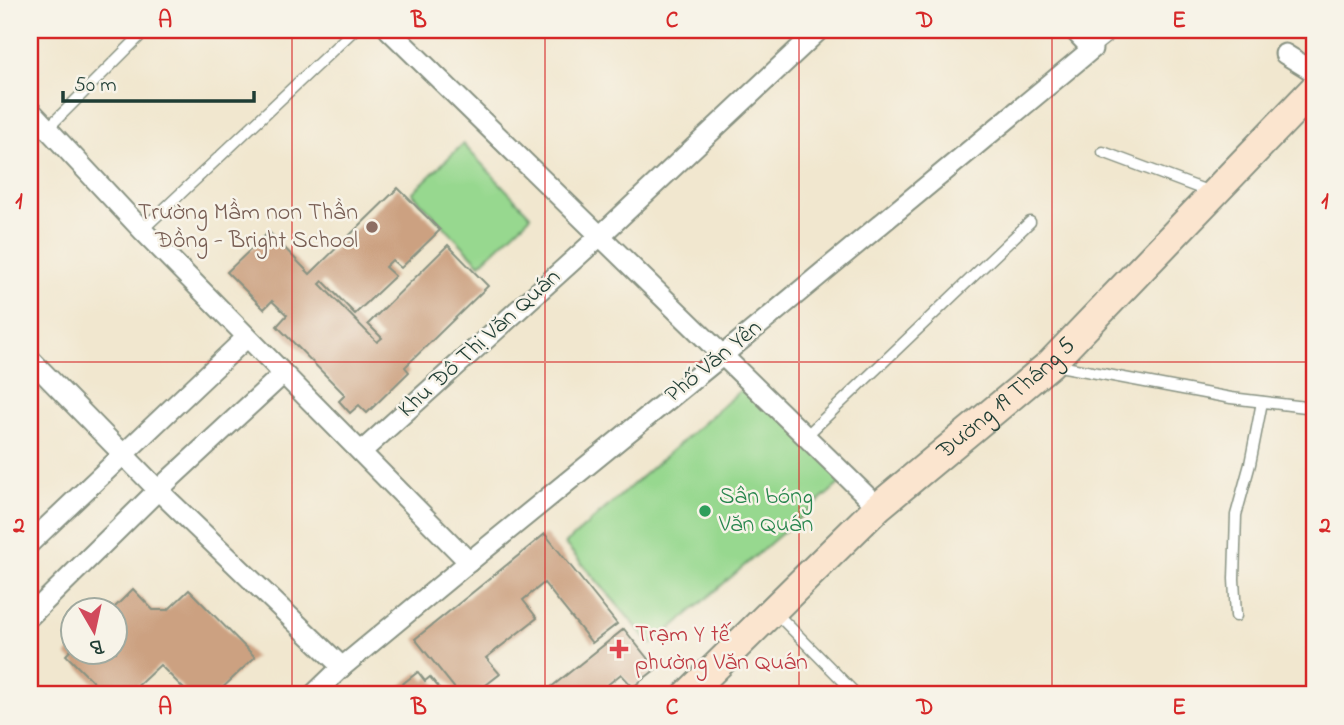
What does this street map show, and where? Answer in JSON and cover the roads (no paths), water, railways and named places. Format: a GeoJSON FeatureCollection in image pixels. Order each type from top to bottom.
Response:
{"type":"FeatureCollection","features":[{"type":"Feature","properties":{"kind":"street"},"geometry":{"type":"LineString","coordinates":[[389,30],[877,507]]}},
{"type":"Feature","properties":{"kind":"street","name":"Khu Đô Thị Văn Quán"},"geometry":{"type":"LineString","coordinates":[[361,452],[600,236],[819,30]]}},
{"type":"Feature","properties":{"kind":"street"},"geometry":{"type":"LineString","coordinates":[[1074,30],[1092,49]]}},
{"type":"Feature","properties":{"kind":"street","name":"Phố Văn Yên"},"geometry":{"type":"LineString","coordinates":[[313,695],[342,667],[1092,49]]}},
{"type":"Feature","properties":{"kind":"street"},"geometry":{"type":"LineString","coordinates":[[1285,54],[1314,72]]}},
{"type":"Feature","properties":{"kind":"street","name":"Đường 19 Tháng 5"},"geometry":{"type":"LineString","coordinates":[[695,693],[773,610],[877,507],[1050,364],[1314,89]]}},
{"type":"Feature","properties":{"kind":"street"},"geometry":{"type":"LineString","coordinates":[[30,110],[142,230],[469,562]]}},
{"type":"Feature","properties":{"kind":"street"},"geometry":{"type":"LineString","coordinates":[[30,543],[247,337]]}},
{"type":"Feature","properties":{"kind":"street"},"geometry":{"type":"LineString","coordinates":[[30,359],[123,456],[342,667]]}},
{"type":"Feature","properties":{"kind":"street"},"geometry":{"type":"LineString","coordinates":[[30,616],[158,490],[282,374]]}},
{"type":"Feature","properties":{"kind":"lane"},"geometry":{"type":"LineString","coordinates":[[48,128],[146,30]]}},
{"type":"Feature","properties":{"kind":"lane"},"geometry":{"type":"LineString","coordinates":[[142,230],[354,30]]}},
{"type":"Feature","properties":{"kind":"lane","name":"Phố Văn Yên"},"geometry":{"type":"LineString","coordinates":[[1092,49],[1116,30]]}},
{"type":"Feature","properties":{"kind":"lane"},"geometry":{"type":"LineString","coordinates":[[1102,152],[1214,193]]}},
{"type":"Feature","properties":{"kind":"lane"},"geometry":{"type":"LineString","coordinates":[[806,436],[1030,222]]}},
{"type":"Feature","properties":{"kind":"lane"},"geometry":{"type":"LineString","coordinates":[[1050,364],[1231,398],[1314,408]]}},
{"type":"Feature","properties":{"kind":"lane"},"geometry":{"type":"LineString","coordinates":[[1236,616],[1236,515],[1250,464],[1262,402]]}},
{"type":"Feature","properties":{"kind":"lane"},"geometry":{"type":"LineString","coordinates":[[773,610],[857,695]]}},
{"type":"Feature","properties":{"kind":"lane"},"geometry":{"type":"LineString","coordinates":[[961,695],[993,695]]}},
{"type":"Feature","properties":{"kind":"place","name":"Trường Mầm non Thần Đồng - Bright School"},"geometry":{"type":"Point","coordinates":[372,227]}},
{"type":"Feature","properties":{"kind":"place","name":"Sân bóng Văn Quán"},"geometry":{"type":"Point","coordinates":[705,511]}},
{"type":"Feature","properties":{"kind":"place","name":"Trạm Y tế phường Văn Quán"},"geometry":{"type":"Point","coordinates":[619,649]}}]}
